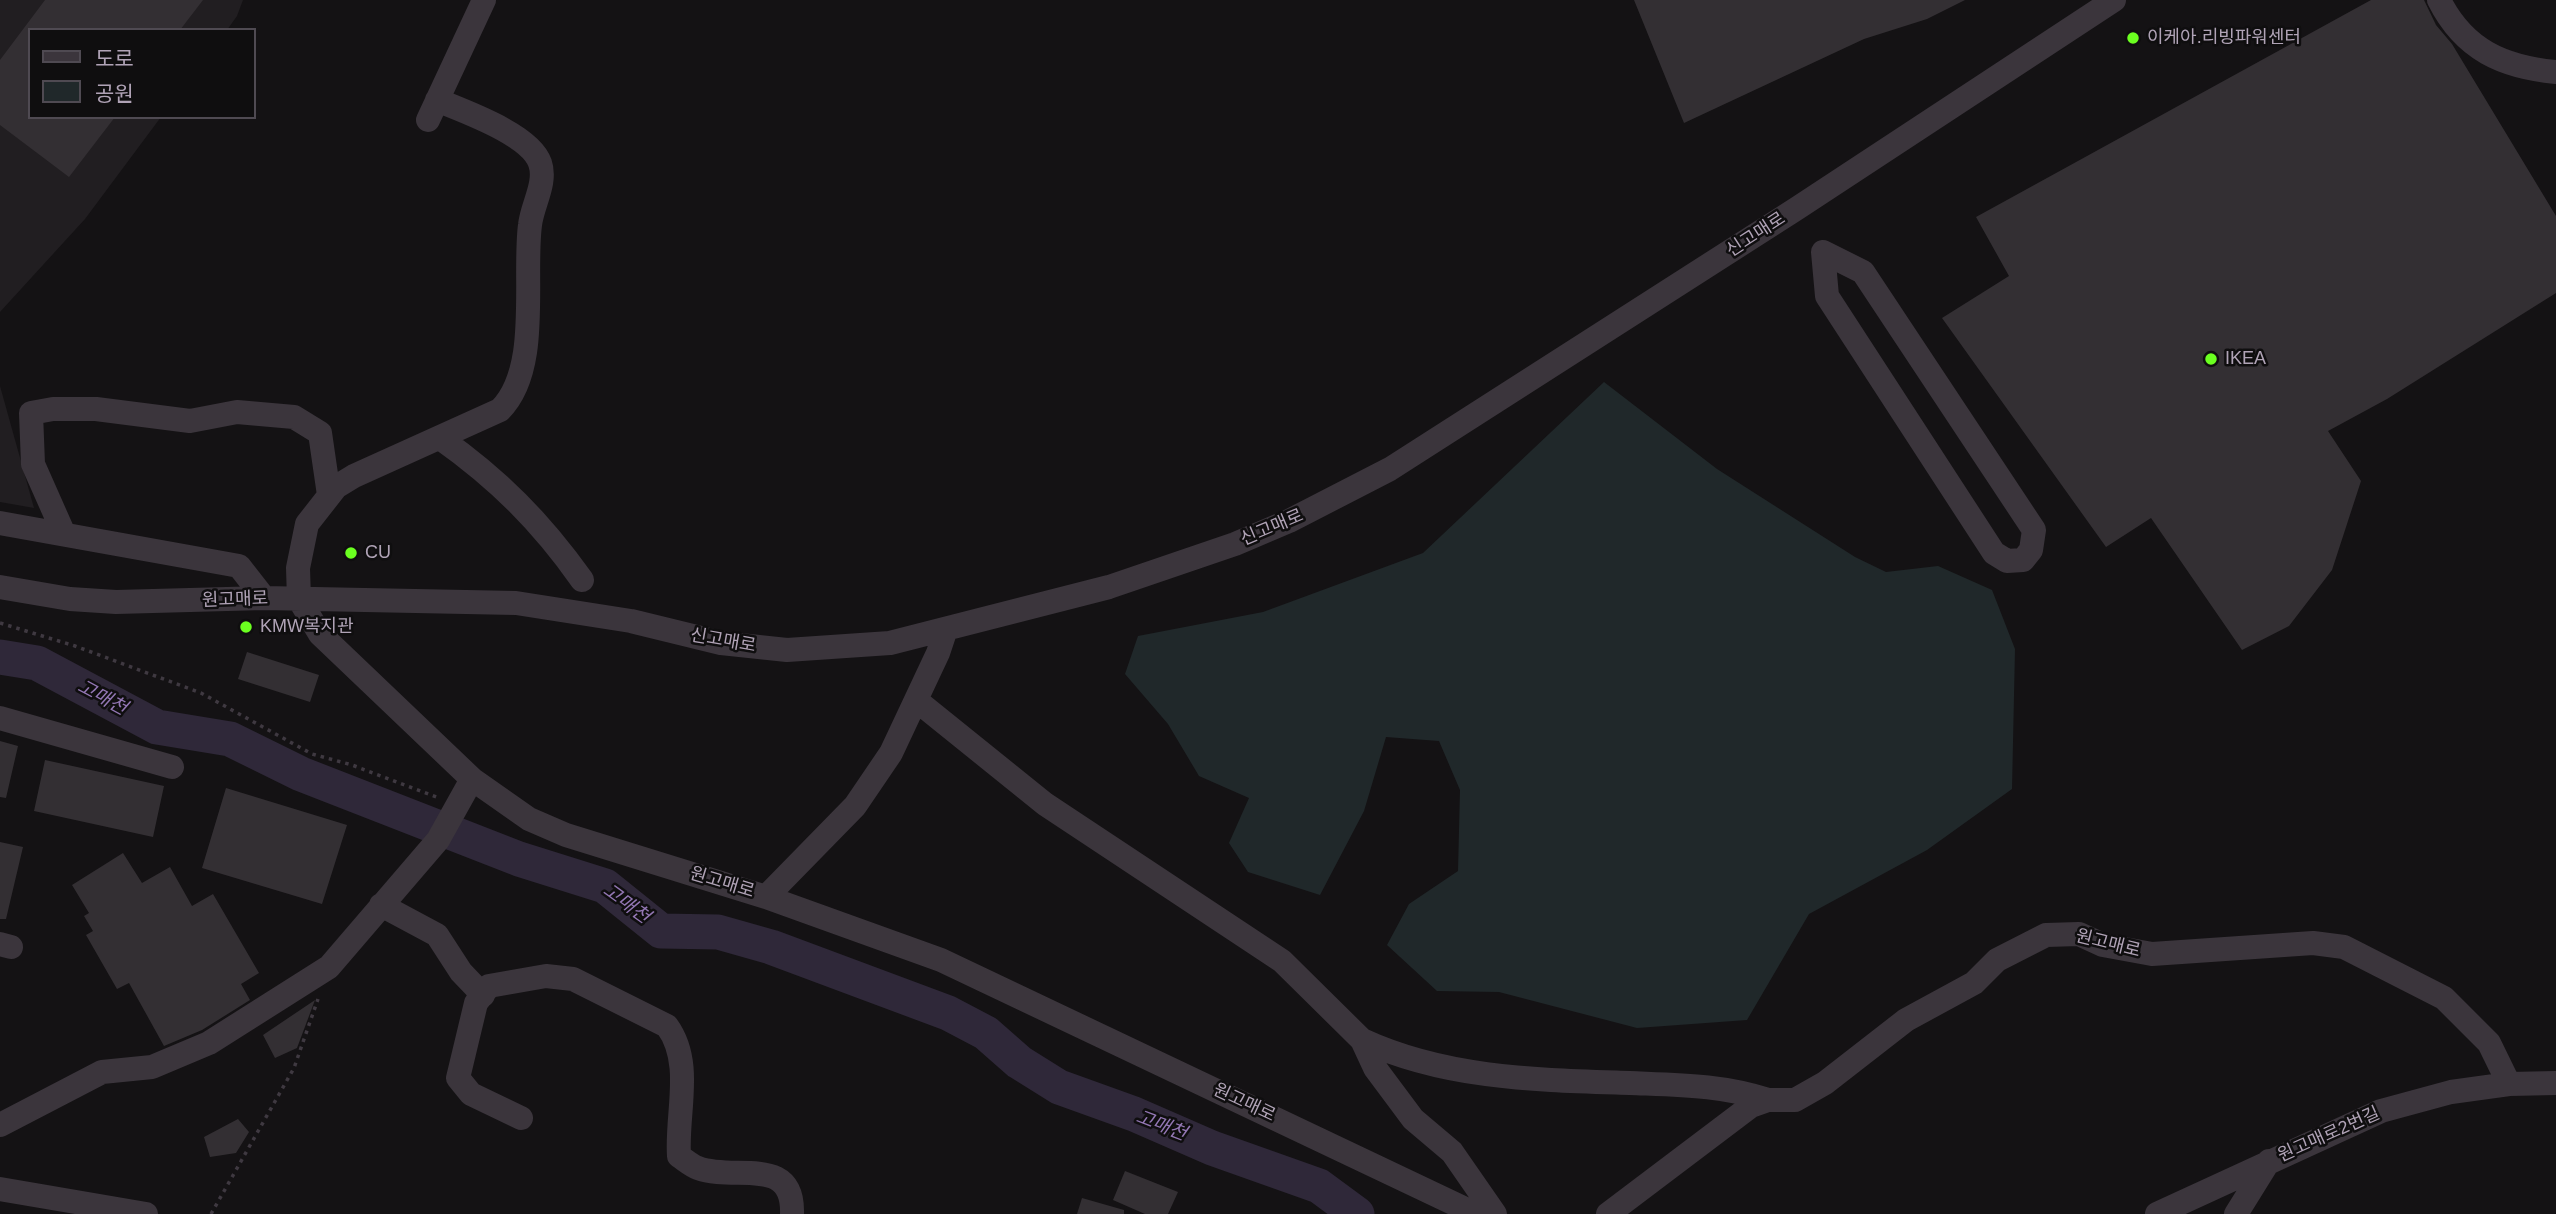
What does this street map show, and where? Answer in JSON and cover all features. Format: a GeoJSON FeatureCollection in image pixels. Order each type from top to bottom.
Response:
{"type":"FeatureCollection","features":[{"type":"Feature","properties":{"kind":"street"},"geometry":{"type":"LineString","coordinates":[[299,599],[298,568],[307,524],[329,495],[354,476],[500,410],[511,400],[525,349],[530,223],[541,181],[540,162],[522,142],[480,118],[432,110],[484,0]]}},
{"type":"Feature","properties":{"kind":"street","name":"신고매로"},"geometry":{"type":"LineString","coordinates":[[299,599],[516,603],[631,621],[721,643],[788,650],[879,644],[1110,587],[1234,544],[1342,496],[1390,469],[1784,217],[2114,0]]}},
{"type":"Feature","properties":{"kind":"street"},"geometry":{"type":"LineString","coordinates":[[2438,0],[2469,40],[2500,62],[2556,72]]}},
{"type":"Feature","properties":{"kind":"street"},"geometry":{"type":"LineString","coordinates":[[1824,252],[1863,272],[2027,519],[2034,530],[2031,550],[2023,560],[2007,561],[1994,553],[1826,296],[1824,252]]}},
{"type":"Feature","properties":{"kind":"street"},"geometry":{"type":"LineString","coordinates":[[64,534],[33,464],[31,413],[53,409],[96,409],[190,421],[237,412],[294,417],[320,433],[329,495]]}},
{"type":"Feature","properties":{"kind":"street"},"geometry":{"type":"LineString","coordinates":[[439,438],[485,470],[520,503],[562,551],[582,580]]}},
{"type":"Feature","properties":{"kind":"street"},"geometry":{"type":"LineString","coordinates":[[0,523],[239,566],[264,598]]}},
{"type":"Feature","properties":{"kind":"street","name":"원고매로"},"geometry":{"type":"LineString","coordinates":[[0,587],[70,599],[116,602],[299,599],[320,634],[472,779],[529,819],[566,835],[766,897],[941,960],[1476,1214]]}},
{"type":"Feature","properties":{"kind":"street"},"geometry":{"type":"LineString","coordinates":[[766,897],[855,806],[891,753],[942,645],[946,629]]}},
{"type":"Feature","properties":{"kind":"street"},"geometry":{"type":"LineString","coordinates":[[915,699],[1045,804],[1282,961],[1362,1040],[1396,1056],[1490,1076],[1710,1086],[1768,1100]]}},
{"type":"Feature","properties":{"kind":"street"},"geometry":{"type":"LineString","coordinates":[[0,718],[172,767]]}},
{"type":"Feature","properties":{"kind":"street"},"geometry":{"type":"LineString","coordinates":[[0,1125],[102,1072],[152,1067],[209,1043],[329,967],[438,840],[472,779]]}},
{"type":"Feature","properties":{"kind":"street"},"geometry":{"type":"LineString","coordinates":[[381,905],[438,935],[461,972],[483,995]]}},
{"type":"Feature","properties":{"kind":"street","name":"원고매로"},"geometry":{"type":"LineString","coordinates":[[1608,1214],[1751,1106],[1768,1100],[1795,1100],[1825,1083],[1906,1020],[1974,983],[1997,960],[2046,935],[2079,934],[2126,952],[2152,954],[2313,943],[2344,947],[2444,998],[2489,1043],[2510,1084]]}},
{"type":"Feature","properties":{"kind":"street"},"geometry":{"type":"LineString","coordinates":[[521,1118],[471,1094],[458,1078],[476,1003],[489,986],[535,978],[573,978],[667,1026],[677,1040],[680,1055],[679,1156],[698,1168],[761,1174],[784,1181],[793,1194],[792,1214]]}},
{"type":"Feature","properties":{"kind":"street"},"geometry":{"type":"LineString","coordinates":[[1362,1040],[1375,1068],[1413,1119],[1452,1152],[1495,1214]]}},
{"type":"Feature","properties":{"kind":"street"},"geometry":{"type":"LineString","coordinates":[[2510,1084],[2556,1083]]}},
{"type":"Feature","properties":{"kind":"street","name":"원고매로2번길"},"geometry":{"type":"LineString","coordinates":[[2157,1214],[2381,1111],[2451,1092],[2510,1084]]}},
{"type":"Feature","properties":{"kind":"street"},"geometry":{"type":"LineString","coordinates":[[2236,1214],[2270,1160]]}},
{"type":"Feature","properties":{"kind":"street"},"geometry":{"type":"LineString","coordinates":[[0,1189],[146,1214]]}},
{"type":"Feature","properties":{"kind":"path"},"geometry":{"type":"LineString","coordinates":[[0,623],[75,646],[201,694],[312,754],[457,808]]}},
{"type":"Feature","properties":{"kind":"path"},"geometry":{"type":"LineString","coordinates":[[211,1214],[294,1069],[329,967]]}},
{"type":"Feature","properties":{"kind":"shaded area"},"geometry":{"type":"Polygon","coordinates":[[[0,0],[243,0],[228,28],[28,28],[28,119],[160,119],[85,219],[0,312],[0,0]]]}},
{"type":"Feature","properties":{"kind":"shaded area"},"geometry":{"type":"Polygon","coordinates":[[[0,386],[34,508],[0,502],[0,386]]]}},
{"type":"Feature","properties":{"kind":"green space"},"geometry":{"type":"Polygon","coordinates":[[[1604,382],[1717,469],[1855,557],[1886,572],[1938,566],[1992,590],[2015,649],[2012,789],[1927,850],[1809,914],[1747,1020],[1637,1028],[1499,992],[1437,991],[1387,945],[1409,904],[1458,871],[1460,790],[1439,741],[1386,737],[1364,811],[1320,895],[1248,872],[1229,843],[1249,798],[1199,776],[1168,724],[1125,674],[1138,636],[1263,612],[1423,553],[1604,382]]]}},
{"type":"Feature","properties":{"kind":"building"},"geometry":{"type":"Polygon","coordinates":[[[45,0],[203,0],[182,28],[28,28],[28,119],[113,119],[69,177],[0,125],[0,60],[45,0]]]}},
{"type":"Feature","properties":{"kind":"building"},"geometry":{"type":"Polygon","coordinates":[[[1634,0],[1965,0],[1927,19],[1864,39],[1684,123],[1634,0]]]}},
{"type":"Feature","properties":{"kind":"building","name":"IKEA"},"geometry":{"type":"Polygon","coordinates":[[[2371,0],[2424,0],[2436,25],[2452,44],[2556,216],[2556,293],[2387,399],[2328,431],[2361,481],[2332,570],[2289,626],[2242,650],[2151,518],[2106,547],[1942,318],[2009,276],[1976,217],[2371,0]]]}},
{"type":"Feature","properties":{"kind":"building"},"geometry":{"type":"Polygon","coordinates":[[[247,652],[319,675],[310,702],[238,679],[247,652]]]}},
{"type":"Feature","properties":{"kind":"building"},"geometry":{"type":"Polygon","coordinates":[[[0,741],[18,746],[6,798],[0,797],[0,741]]]}},
{"type":"Feature","properties":{"kind":"building"},"geometry":{"type":"Polygon","coordinates":[[[45,760],[164,786],[153,837],[34,811],[45,760]]]}},
{"type":"Feature","properties":{"kind":"building"},"geometry":{"type":"Polygon","coordinates":[[[226,788],[347,825],[322,904],[202,868],[226,788]]]}},
{"type":"Feature","properties":{"kind":"building"},"geometry":{"type":"Polygon","coordinates":[[[0,842],[23,847],[6,919],[0,919],[0,842]]]}},
{"type":"Feature","properties":{"kind":"building"},"geometry":{"type":"Polygon","coordinates":[[[123,853],[142,883],[170,867],[192,906],[213,894],[259,973],[241,984],[250,1000],[202,1030],[164,1046],[129,983],[117,989],[86,935],[93,931],[84,916],[89,913],[72,885],[123,853]]]}},
{"type":"Feature","properties":{"kind":"building"},"geometry":{"type":"Polygon","coordinates":[[[315,1000],[297,1048],[275,1058],[263,1035],[315,1000]]]}},
{"type":"Feature","properties":{"kind":"building"},"geometry":{"type":"Polygon","coordinates":[[[238,1119],[249,1132],[236,1153],[210,1157],[204,1137],[238,1119]]]}},
{"type":"Feature","properties":{"kind":"building"},"geometry":{"type":"Polygon","coordinates":[[[1125,1171],[1178,1192],[1168,1214],[1145,1214],[1113,1200],[1125,1171]]]}},
{"type":"Feature","properties":{"kind":"building"},"geometry":{"type":"Polygon","coordinates":[[[1082,1198],[1124,1210],[1124,1214],[1077,1214],[1082,1198]]]}},
{"type":"Feature","properties":{"kind":"waterway","name":"고매천"},"geometry":{"type":"LineString","coordinates":[[0,657],[37,663],[157,727],[230,739],[301,774],[519,859],[605,886],[661,931],[718,932],[771,947],[948,1013],[986,1033],[1019,1062],[1059,1087],[1134,1114],[1212,1148],[1319,1186],[1357,1214]]}},
{"type":"Feature","properties":{"kind":"place","name":"이케아.리빙파워센터"},"geometry":{"type":"Point","coordinates":[2133,38]}},
{"type":"Feature","properties":{"kind":"place","name":"IKEA"},"geometry":{"type":"Point","coordinates":[2211,359]}},
{"type":"Feature","properties":{"kind":"place","name":"CU"},"geometry":{"type":"Point","coordinates":[351,553]}},
{"type":"Feature","properties":{"kind":"place","name":"KMW복지관"},"geometry":{"type":"Point","coordinates":[246,627]}}]}
